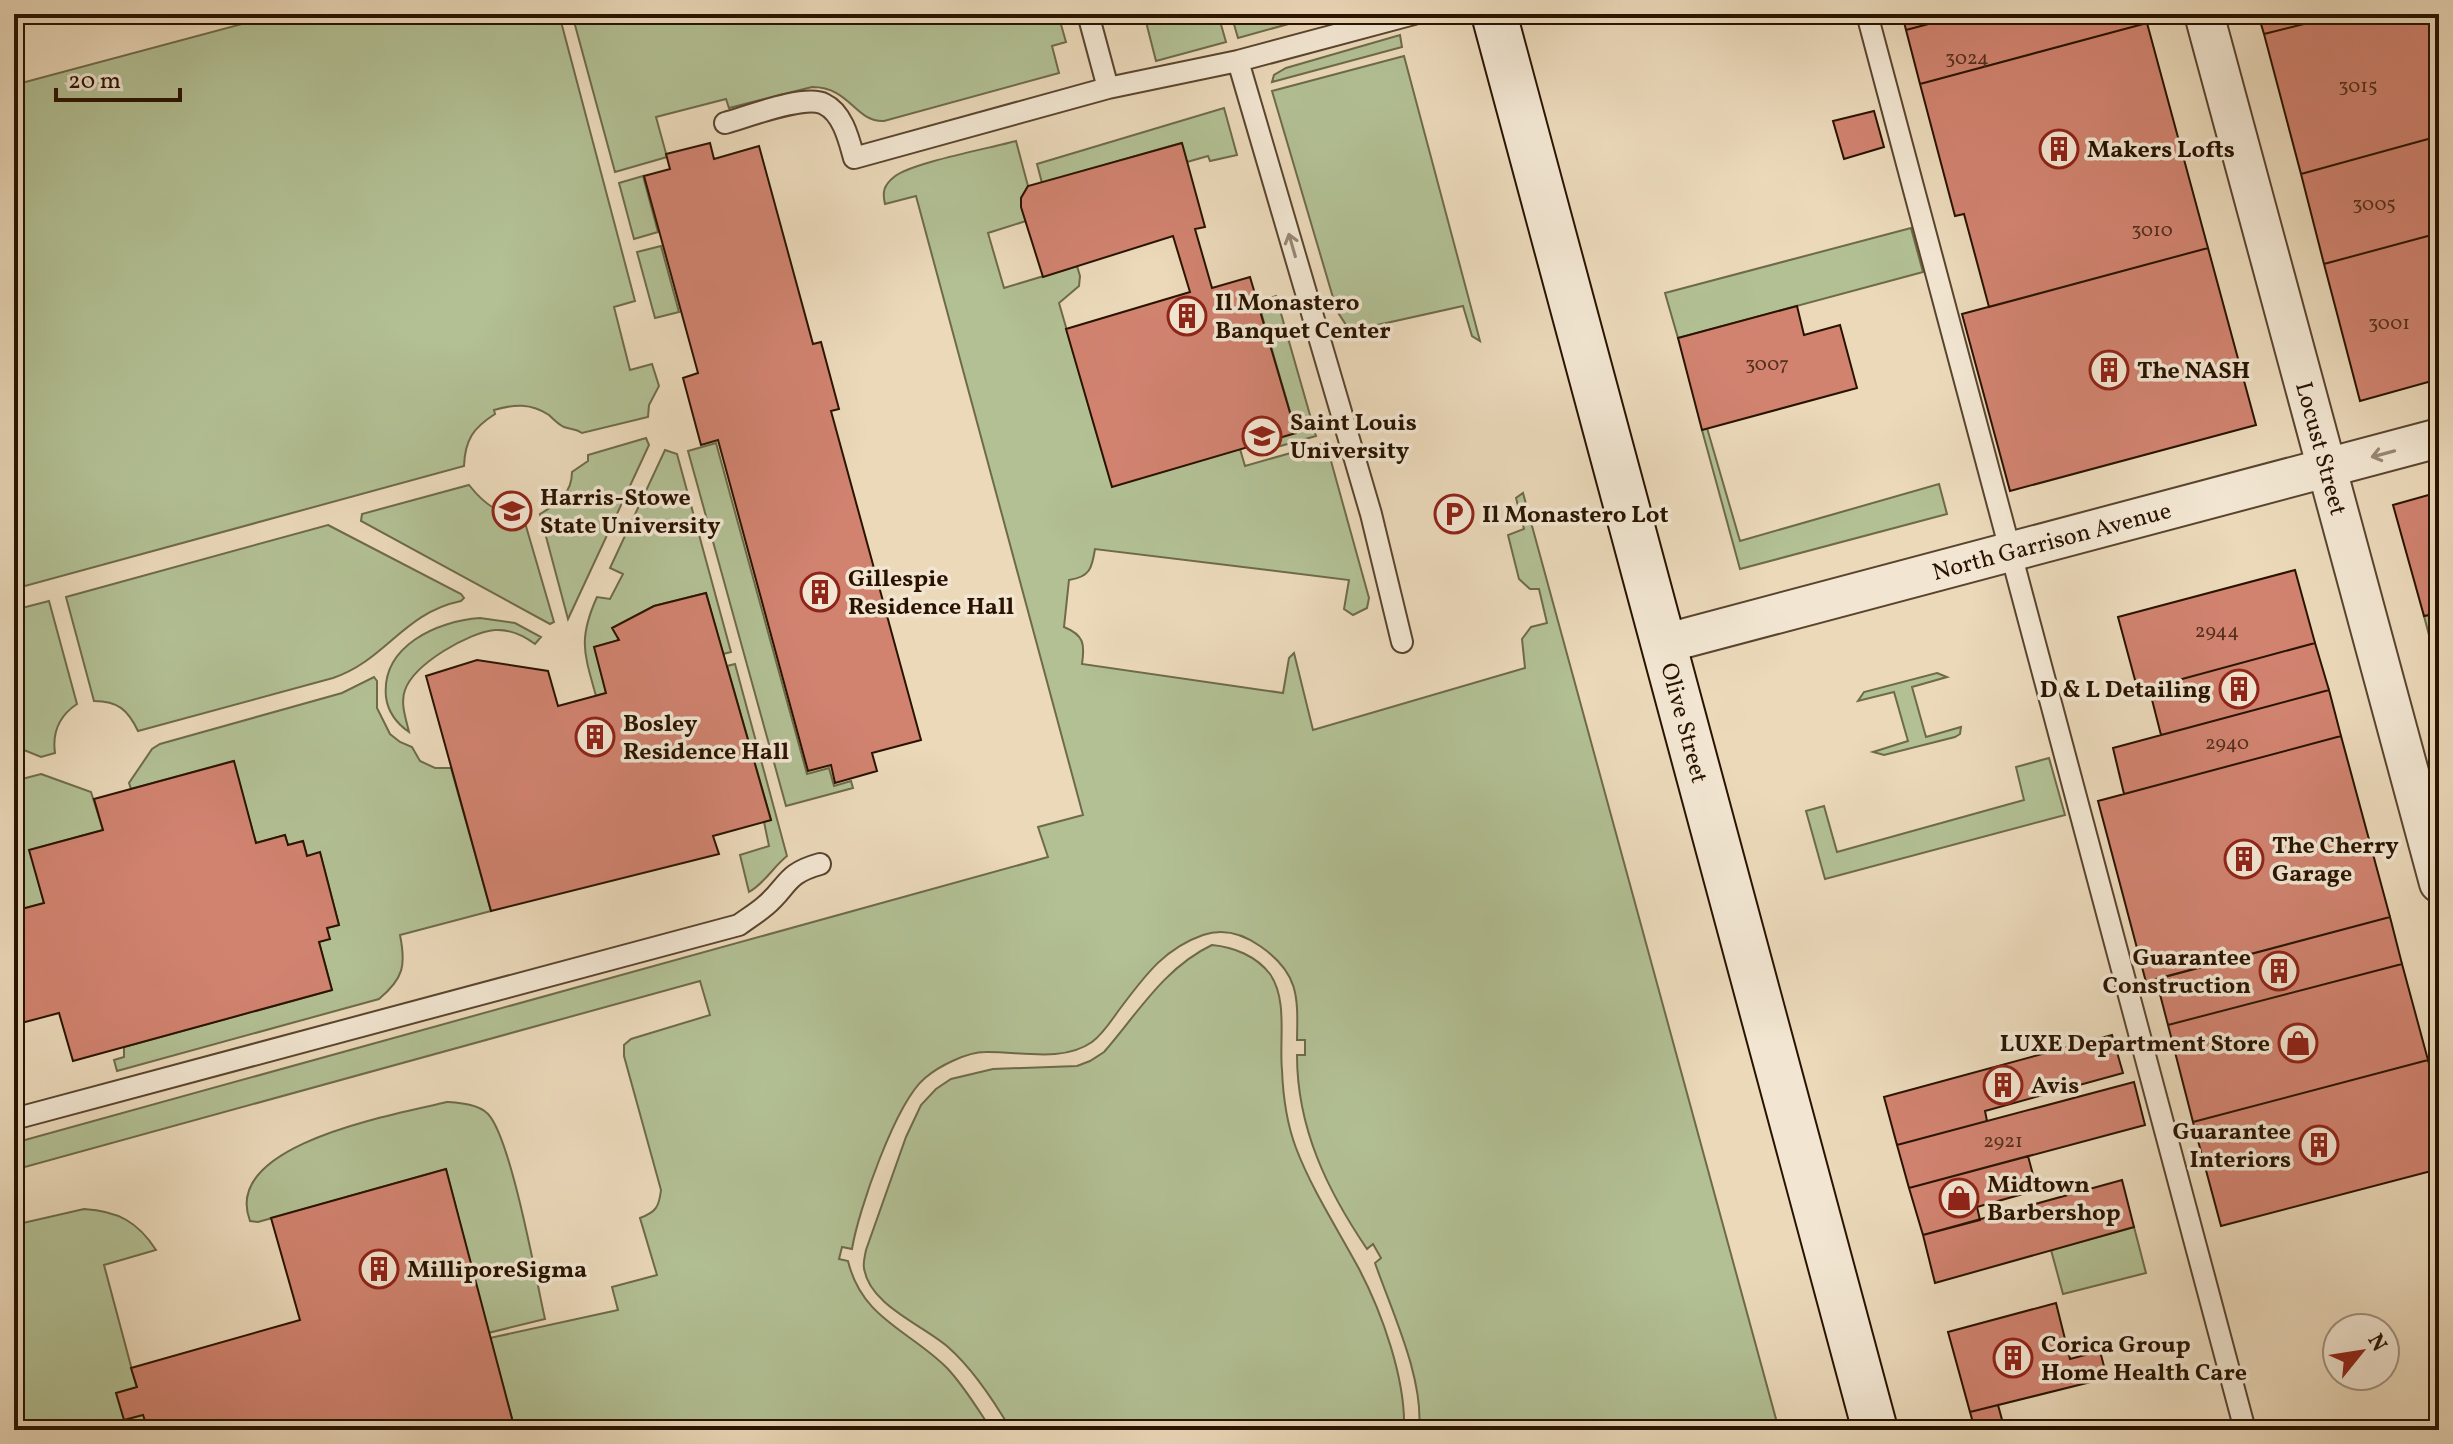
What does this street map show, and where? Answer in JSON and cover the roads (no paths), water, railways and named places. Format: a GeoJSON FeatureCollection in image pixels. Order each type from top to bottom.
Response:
{"type":"FeatureCollection","features":[{"type":"Feature","properties":{"kind":"main road","name":"Olive Street"},"geometry":{"type":"LineString","coordinates":[[1494,14],[1875,1430]]}},
{"type":"Feature","properties":{"kind":"street","name":"Locust Street"},"geometry":{"type":"LineString","coordinates":[[2204,14],[2439,883]]}},
{"type":"Feature","properties":{"kind":"street","name":"North Garrison Avenue"},"geometry":{"type":"LineString","coordinates":[[1663,644],[2328,470],[2439,438]]}},
{"type":"Feature","properties":{"kind":"lane"},"geometry":{"type":"LineString","coordinates":[[1088,14],[1108,88]]}},
{"type":"Feature","properties":{"kind":"lane"},"geometry":{"type":"LineString","coordinates":[[725,123],[808,101],[825,104],[839,118],[854,158],[1108,88],[1238,61],[1414,14]]}},
{"type":"Feature","properties":{"kind":"lane"},"geometry":{"type":"LineString","coordinates":[[1867,14],[2245,1430]]}},
{"type":"Feature","properties":{"kind":"lane"},"geometry":{"type":"LineString","coordinates":[[1238,61],[1371,514],[1402,642]]}},
{"type":"Feature","properties":{"kind":"lane"},"geometry":{"type":"LineString","coordinates":[[14,1119],[739,925],[763,908],[787,880],[801,870],[820,864]]}},
{"type":"Feature","properties":{"kind":"place","name":"Makers Lofts"},"geometry":{"type":"Point","coordinates":[2059,149]}},
{"type":"Feature","properties":{"kind":"place","name":"Il Monastero Banquet Center"},"geometry":{"type":"Point","coordinates":[1187,316]}},
{"type":"Feature","properties":{"kind":"place","name":"The NASH"},"geometry":{"type":"Point","coordinates":[2109,370]}},
{"type":"Feature","properties":{"kind":"place","name":"Saint Louis University"},"geometry":{"type":"Point","coordinates":[1262,436]}},
{"type":"Feature","properties":{"kind":"place","name":"Harris-Stowe State University"},"geometry":{"type":"Point","coordinates":[512,511]}},
{"type":"Feature","properties":{"kind":"place","name":"Il Monastero Lot"},"geometry":{"type":"Point","coordinates":[1454,514]}},
{"type":"Feature","properties":{"kind":"place","name":"Gillespie Residence Hall"},"geometry":{"type":"Point","coordinates":[820,592]}},
{"type":"Feature","properties":{"kind":"place","name":"D & L Detailing"},"geometry":{"type":"Point","coordinates":[2239,689]}},
{"type":"Feature","properties":{"kind":"place","name":"Bosley Residence Hall"},"geometry":{"type":"Point","coordinates":[595,737]}},
{"type":"Feature","properties":{"kind":"place","name":"The Cherry Garage"},"geometry":{"type":"Point","coordinates":[2244,859]}},
{"type":"Feature","properties":{"kind":"place","name":"Guarantee Construction"},"geometry":{"type":"Point","coordinates":[2279,971]}},
{"type":"Feature","properties":{"kind":"place","name":"LUXE Department Store"},"geometry":{"type":"Point","coordinates":[2298,1043]}},
{"type":"Feature","properties":{"kind":"place","name":"Avis"},"geometry":{"type":"Point","coordinates":[2003,1085]}},
{"type":"Feature","properties":{"kind":"place","name":"Guarantee Interiors"},"geometry":{"type":"Point","coordinates":[2319,1145]}},
{"type":"Feature","properties":{"kind":"place","name":"Midtown Barbershop"},"geometry":{"type":"Point","coordinates":[1959,1198]}},
{"type":"Feature","properties":{"kind":"place","name":"MilliporeSigma"},"geometry":{"type":"Point","coordinates":[379,1269]}},
{"type":"Feature","properties":{"kind":"place","name":"Corica Group Home Health Care"},"geometry":{"type":"Point","coordinates":[2013,1358]}}]}
